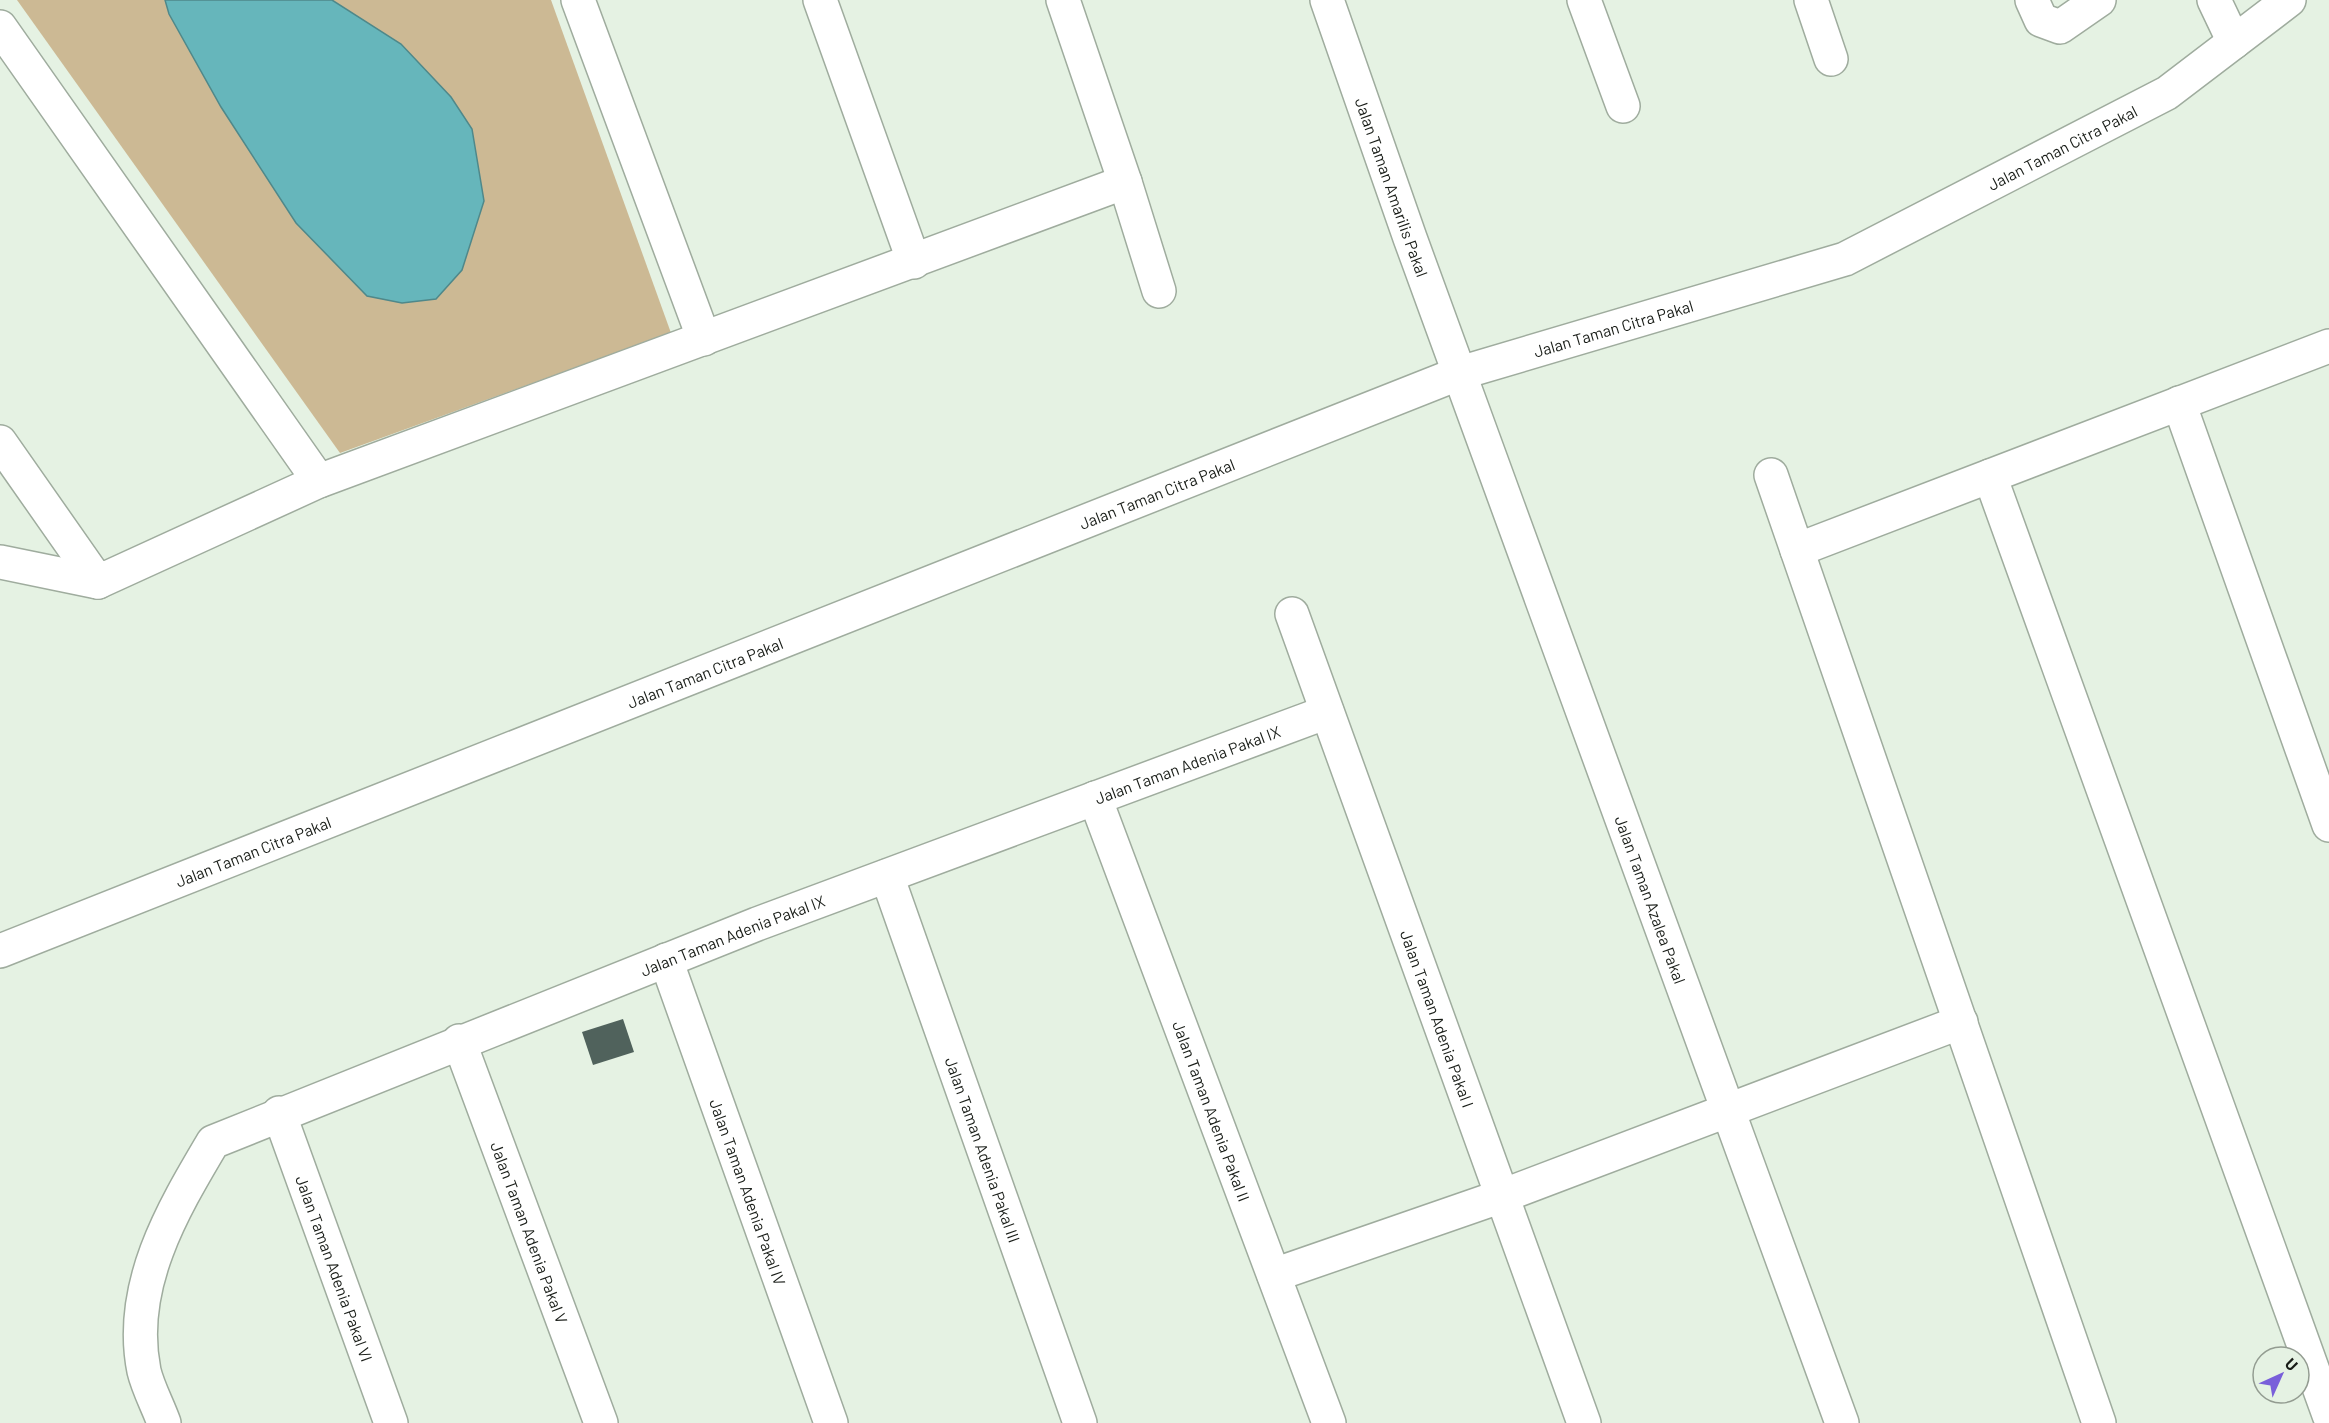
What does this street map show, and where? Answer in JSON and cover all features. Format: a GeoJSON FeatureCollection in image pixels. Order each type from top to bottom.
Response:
{"type":"FeatureCollection","features":[{"type":"Feature","properties":{"kind":"street"},"geometry":{"type":"LineString","coordinates":[[578,0],[704,339]]}},
{"type":"Feature","properties":{"kind":"street"},"geometry":{"type":"LineString","coordinates":[[820,0],[914,262]]}},
{"type":"Feature","properties":{"kind":"street"},"geometry":{"type":"LineString","coordinates":[[1063,0],[1125,182],[1159,291]]}},
{"type":"Feature","properties":{"kind":"street","name":"Jalan Taman Amarilis Pakal"},"geometry":{"type":"LineString","coordinates":[[1327,0],[1460,373]]}},
{"type":"Feature","properties":{"kind":"street"},"geometry":{"type":"LineString","coordinates":[[1584,0],[1623,106]]}},
{"type":"Feature","properties":{"kind":"street"},"geometry":{"type":"LineString","coordinates":[[1811,0],[1831,58]]}},
{"type":"Feature","properties":{"kind":"street"},"geometry":{"type":"LineString","coordinates":[[2032,0],[2041,20],[2061,27],[2099,0]]}},
{"type":"Feature","properties":{"kind":"street"},"geometry":{"type":"LineString","coordinates":[[2214,0],[2234,42]]}},
{"type":"Feature","properties":{"kind":"street","name":"Jalan Taman Citra Pakal"},"geometry":{"type":"LineString","coordinates":[[0,951],[1460,373],[1845,259],[2166,93],[2289,0]]}},
{"type":"Feature","properties":{"kind":"street"},"geometry":{"type":"LineString","coordinates":[[0,27],[320,481]]}},
{"type":"Feature","properties":{"kind":"street"},"geometry":{"type":"LineString","coordinates":[[0,562],[98,582],[320,481],[1125,182]]}},
{"type":"Feature","properties":{"kind":"street"},"geometry":{"type":"LineString","coordinates":[[1797,550],[2329,346]]}},
{"type":"Feature","properties":{"kind":"street","name":"Jalan Taman Azalea Pakal"},"geometry":{"type":"LineString","coordinates":[[1460,373],[1842,1423]]}},
{"type":"Feature","properties":{"kind":"street"},"geometry":{"type":"LineString","coordinates":[[2179,403],[2329,825]]}},
{"type":"Feature","properties":{"kind":"street"},"geometry":{"type":"LineString","coordinates":[[0,442],[98,582]]}},
{"type":"Feature","properties":{"kind":"street"},"geometry":{"type":"LineString","coordinates":[[1771,476],[2099,1423]]}},
{"type":"Feature","properties":{"kind":"street"},"geometry":{"type":"LineString","coordinates":[[1990,476],[2329,1415]]}},
{"type":"Feature","properties":{"kind":"street","name":"Jalan Taman Adenia Pakal I"},"geometry":{"type":"LineString","coordinates":[[1292,614],[1584,1423]]}},
{"type":"Feature","properties":{"kind":"street","name":"Jalan Taman Adenia Pakal IX"},"geometry":{"type":"LineString","coordinates":[[164,1423],[144,1371],[141,1320],[145,1285],[173,1208],[213,1142],[279,1113],[666,960],[1327,712]]}},
{"type":"Feature","properties":{"kind":"street","name":"Jalan Taman Adenia Pakal II"},"geometry":{"type":"LineString","coordinates":[[1095,798],[1329,1423]]}},
{"type":"Feature","properties":{"kind":"street","name":"Jalan Taman Adenia Pakal III"},"geometry":{"type":"LineString","coordinates":[[887,876],[1080,1423]]}},
{"type":"Feature","properties":{"kind":"street","name":"Jalan Taman Adenia Pakal IV"},"geometry":{"type":"LineString","coordinates":[[666,960],[831,1423]]}},
{"type":"Feature","properties":{"kind":"street"},"geometry":{"type":"LineString","coordinates":[[1274,1275],[1502,1196],[1961,1022]]}},
{"type":"Feature","properties":{"kind":"street","name":"Jalan Taman Adenia Pakal V"},"geometry":{"type":"LineString","coordinates":[[459,1041],[601,1423]]}},
{"type":"Feature","properties":{"kind":"street","name":"Jalan Taman Adenia Pakal VI"},"geometry":{"type":"LineString","coordinates":[[279,1113],[391,1423]]}},
{"type":"Feature","properties":{"kind":"street"},"geometry":{"type":"LineString","coordinates":[[2324,1423],[2329,1421]]}},
{"type":"Feature","properties":{"kind":"shaded area"},"geometry":{"type":"Polygon","coordinates":[[[17,0],[551,0],[671,333],[340,453],[17,0]]]}},
{"type":"Feature","properties":{"kind":"water"},"geometry":{"type":"Polygon","coordinates":[[[165,0],[332,0],[401,44],[451,97],[472,129],[484,201],[462,270],[436,299],[402,303],[367,296],[296,223],[221,107],[169,14],[165,0]]]}},
{"type":"Feature","properties":{"kind":"building"},"geometry":{"type":"Polygon","coordinates":[[[623,1019],[634,1052],[593,1065],[582,1032],[623,1019]]]}}]}
